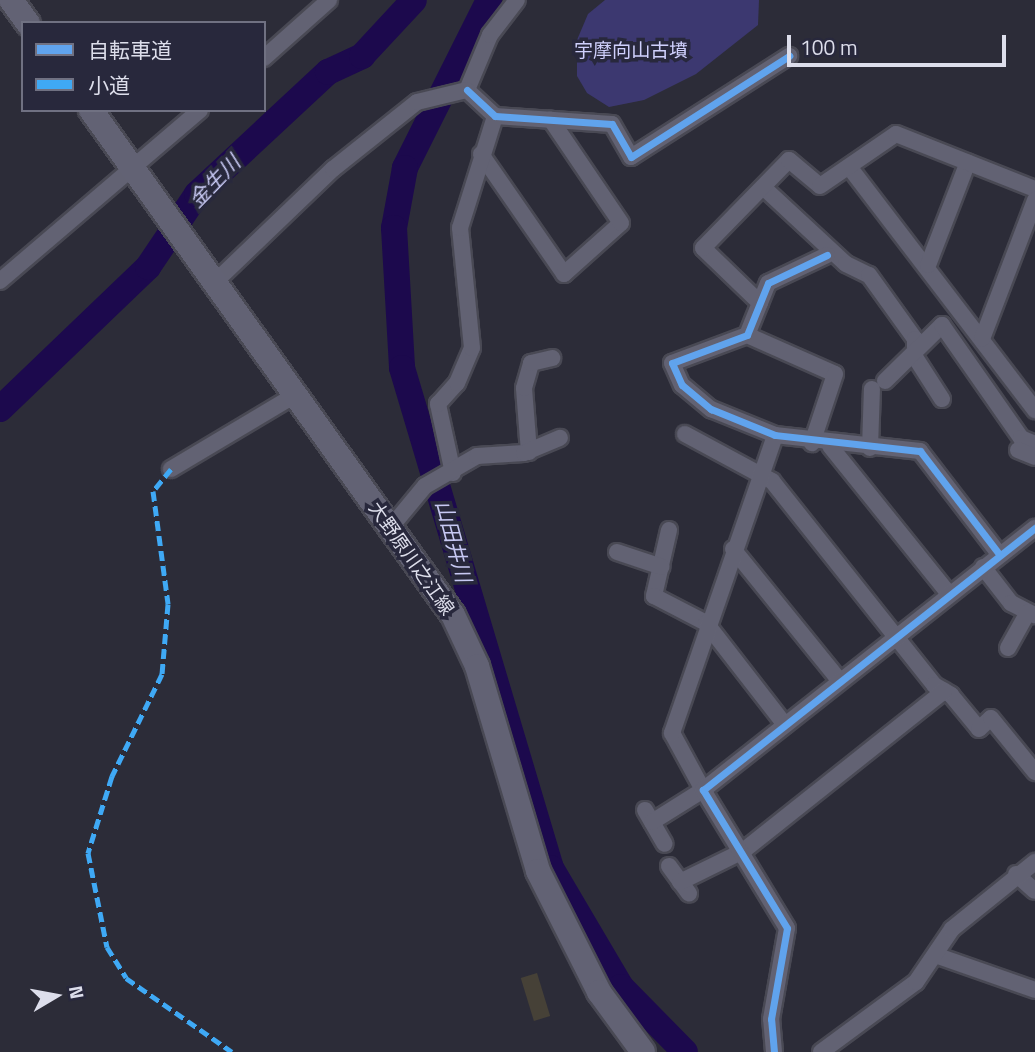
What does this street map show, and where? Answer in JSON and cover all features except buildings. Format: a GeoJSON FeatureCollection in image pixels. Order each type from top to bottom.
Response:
{"type":"FeatureCollection","features":[{"type":"Feature","properties":{"kind":"main road"},"geometry":{"type":"LineString","coordinates":[[11,0],[27,21]]}},
{"type":"Feature","properties":{"kind":"main road","name":"大野原川之江線"},"geometry":{"type":"LineString","coordinates":[[93,112],[391,527],[466,639],[538,871],[599,992],[643,1052]]}},
{"type":"Feature","properties":{"kind":"street"},"geometry":{"type":"LineString","coordinates":[[266,56],[329,0]]}},
{"type":"Feature","properties":{"kind":"street"},"geometry":{"type":"LineString","coordinates":[[467,90],[490,35],[517,0]]}},
{"type":"Feature","properties":{"kind":"street"},"geometry":{"type":"LineString","coordinates":[[467,90],[495,116],[612,124],[631,157],[789,56]]}},
{"type":"Feature","properties":{"kind":"street"},"geometry":{"type":"LineString","coordinates":[[214,283],[333,169],[417,102],[467,90]]}},
{"type":"Feature","properties":{"kind":"street"},"geometry":{"type":"LineString","coordinates":[[0,281],[131,166],[198,112]]}},
{"type":"Feature","properties":{"kind":"street"},"geometry":{"type":"LineString","coordinates":[[453,473],[438,404],[457,383],[472,348],[460,228],[495,116]]}},
{"type":"Feature","properties":{"kind":"street"},"geometry":{"type":"LineString","coordinates":[[481,154],[564,274],[621,223],[551,120]]}},
{"type":"Feature","properties":{"kind":"street"},"geometry":{"type":"LineString","coordinates":[[760,303],[703,248],[789,160],[820,186],[896,134],[1035,188]]}},
{"type":"Feature","properties":{"kind":"street"},"geometry":{"type":"LineString","coordinates":[[928,265],[968,162]]}},
{"type":"Feature","properties":{"kind":"street"},"geometry":{"type":"LineString","coordinates":[[850,168],[928,265],[1035,410]]}},
{"type":"Feature","properties":{"kind":"street"},"geometry":{"type":"LineString","coordinates":[[763,187],[846,264],[869,275],[915,339],[915,352],[942,399]]}},
{"type":"Feature","properties":{"kind":"street"},"geometry":{"type":"LineString","coordinates":[[982,339],[1035,200]]}},
{"type":"Feature","properties":{"kind":"street"},"geometry":{"type":"LineString","coordinates":[[747,335],[768,284],[827,254]]}},
{"type":"Feature","properties":{"kind":"street"},"geometry":{"type":"LineString","coordinates":[[870,448],[879,385],[942,325],[1021,438],[1035,444]]}},
{"type":"Feature","properties":{"kind":"street"},"geometry":{"type":"LineString","coordinates":[[812,443],[835,374],[747,335],[672,363],[682,385],[711,409],[775,435],[812,443],[830,446],[920,451],[999,554]]}},
{"type":"Feature","properties":{"kind":"street"},"geometry":{"type":"LineString","coordinates":[[528,452],[524,388],[531,363],[552,358]]}},
{"type":"Feature","properties":{"kind":"street"},"geometry":{"type":"LineString","coordinates":[[172,469],[295,395]]}},
{"type":"Feature","properties":{"kind":"street"},"geometry":{"type":"LineString","coordinates":[[685,434],[772,481],[895,637],[979,729],[991,718],[1035,772]]}},
{"type":"Feature","properties":{"kind":"street"},"geometry":{"type":"LineString","coordinates":[[774,1052],[771,1019],[787,928],[743,851],[703,790],[672,733],[706,623],[775,435]]}},
{"type":"Feature","properties":{"kind":"street"},"geometry":{"type":"LineString","coordinates":[[391,527],[425,486],[453,473],[477,456],[528,452],[559,438]]}},
{"type":"Feature","properties":{"kind":"street"},"geometry":{"type":"LineString","coordinates":[[830,446],[949,594]]}},
{"type":"Feature","properties":{"kind":"street"},"geometry":{"type":"LineString","coordinates":[[1018,450],[1035,457]]}},
{"type":"Feature","properties":{"kind":"street"},"geometry":{"type":"LineString","coordinates":[[665,844],[648,816],[703,790],[1034,526]]}},
{"type":"Feature","properties":{"kind":"street"},"geometry":{"type":"LineString","coordinates":[[669,530],[654,596],[706,623],[785,725]]}},
{"type":"Feature","properties":{"kind":"street"},"geometry":{"type":"LineString","coordinates":[[733,549],[840,681]]}},
{"type":"Feature","properties":{"kind":"street"},"geometry":{"type":"LineString","coordinates":[[617,552],[662,567]]}},
{"type":"Feature","properties":{"kind":"street"},"geometry":{"type":"LineString","coordinates":[[982,567],[1011,603],[1031,613],[1008,648]]}},
{"type":"Feature","properties":{"kind":"street"},"geometry":{"type":"LineString","coordinates":[[669,866],[684,888],[743,851],[944,691]]}},
{"type":"Feature","properties":{"kind":"street"},"geometry":{"type":"LineString","coordinates":[[821,1052],[916,982],[938,956],[952,929],[1016,874],[1035,862]]}},
{"type":"Feature","properties":{"kind":"street"},"geometry":{"type":"LineString","coordinates":[[1016,874],[1035,891]]}},
{"type":"Feature","properties":{"kind":"street"},"geometry":{"type":"LineString","coordinates":[[938,956],[1035,990]]}},
{"type":"Feature","properties":{"kind":"green space","name":"宇摩向山古墳"},"geometry":{"type":"Polygon","coordinates":[[[605,0],[759,0],[758,25],[696,74],[644,100],[609,107],[587,93],[577,76],[577,40],[588,14],[605,0]]]}},
{"type":"Feature","properties":{"kind":"waterway","name":"金生川"},"geometry":{"type":"LineString","coordinates":[[0,409],[148,267],[197,194],[328,72],[362,56],[414,0]]}},
{"type":"Feature","properties":{"kind":"waterway","name":"山田井川"},"geometry":{"type":"LineString","coordinates":[[489,0],[405,168],[394,228],[402,368],[551,868],[621,987],[685,1052]]}},
{"type":"Feature","properties":{"kind":"marked path"},"geometry":{"type":"LineString","coordinates":[[171,469],[153,491],[168,604],[162,674],[112,776],[88,853],[107,947],[126,978],[232,1052]]}},
{"type":"Feature","properties":{"kind":"cycle path"},"geometry":{"type":"LineString","coordinates":[[467,90],[495,116],[612,124],[631,157],[789,56]]}},
{"type":"Feature","properties":{"kind":"cycle path"},"geometry":{"type":"LineString","coordinates":[[827,255],[768,283],[747,335],[672,363],[682,385],[711,409],[775,435],[920,451],[999,554]]}},
{"type":"Feature","properties":{"kind":"cycle path"},"geometry":{"type":"LineString","coordinates":[[774,1052],[771,1019],[787,928],[703,790],[1035,528]]}}]}
